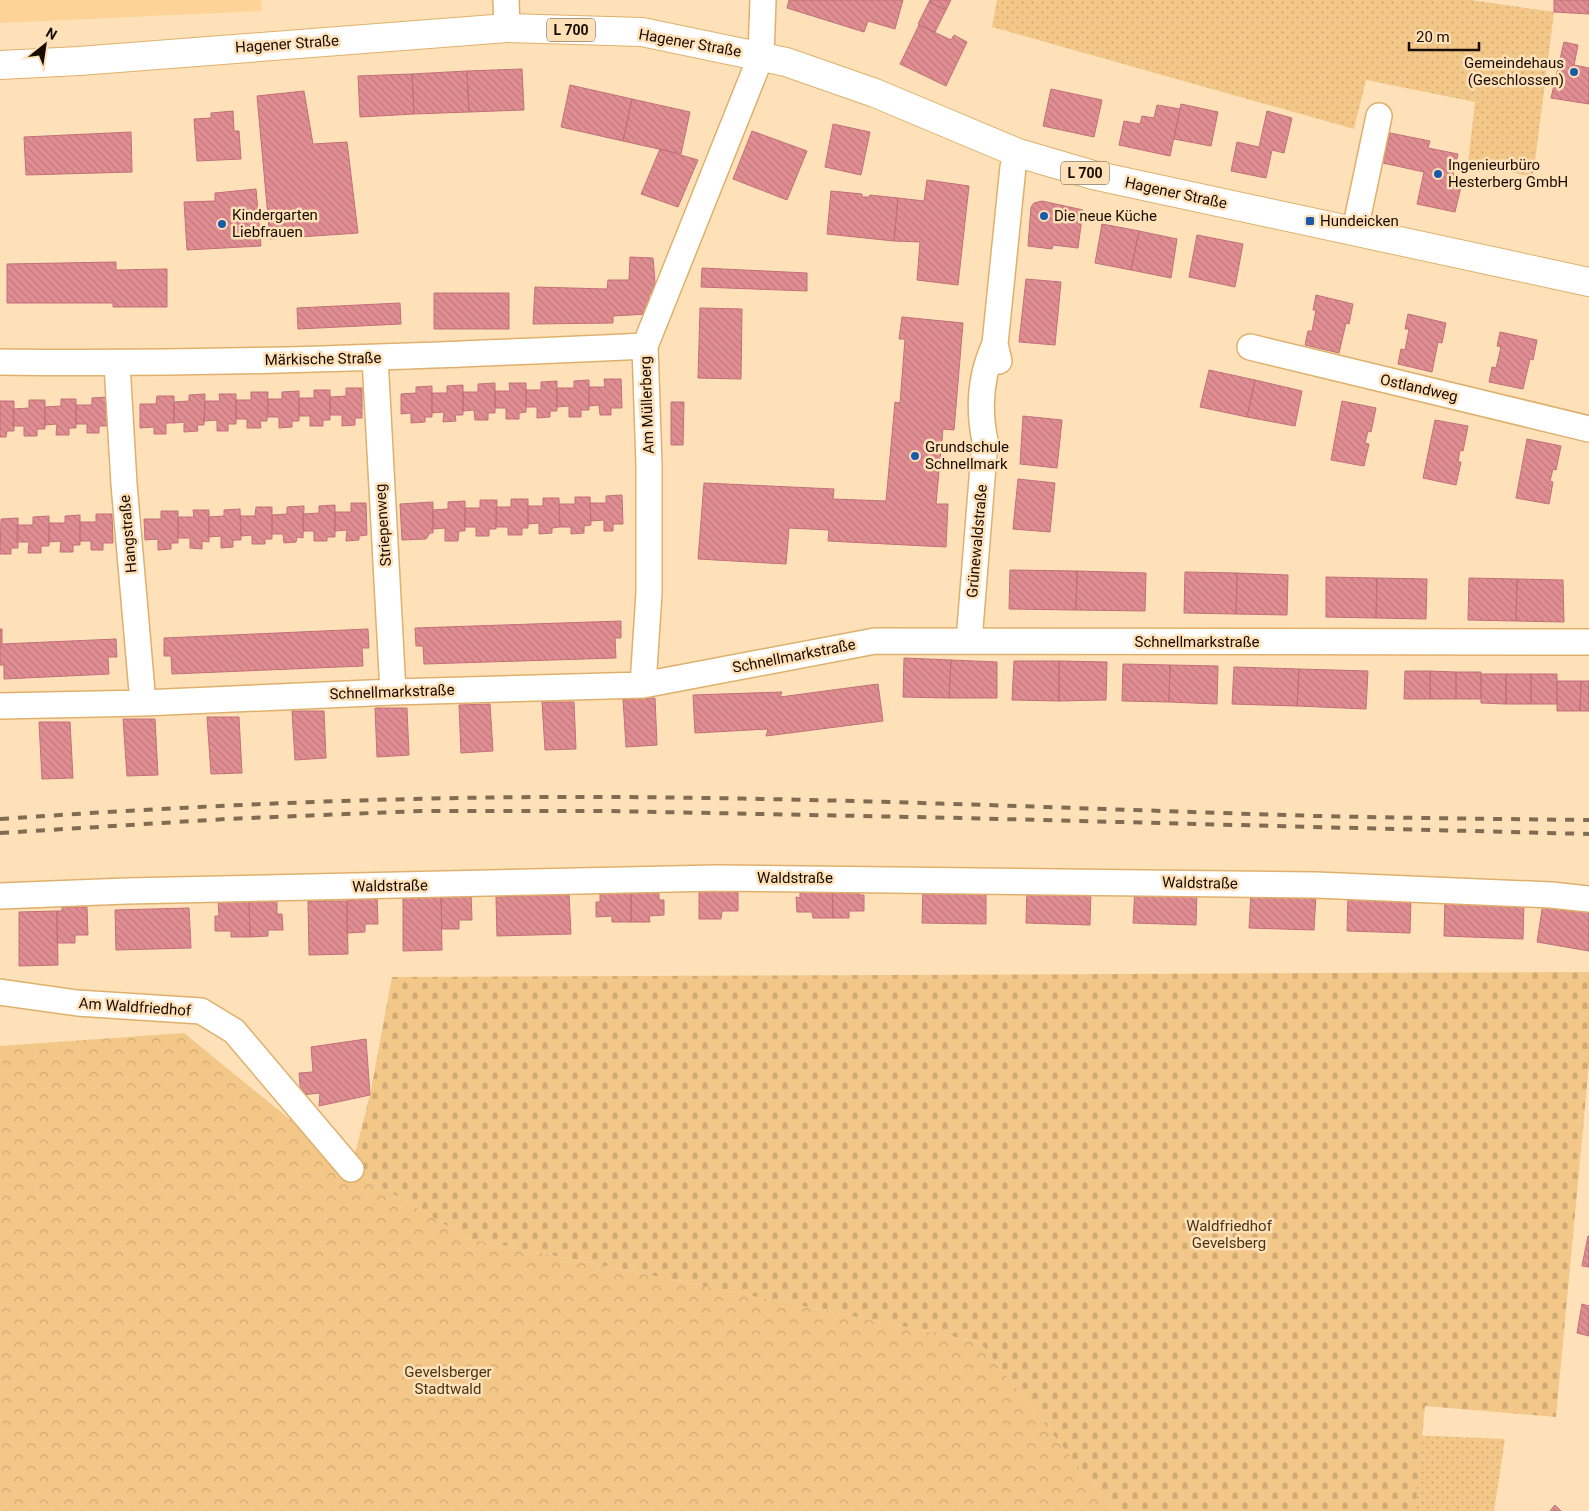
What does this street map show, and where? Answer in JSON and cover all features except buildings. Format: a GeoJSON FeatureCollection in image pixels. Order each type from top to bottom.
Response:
{"type":"FeatureCollection","features":[{"type":"Feature","properties":{"kind":"main road","name":"Hagener Straße"},"geometry":{"type":"LineString","coordinates":[[0,65],[78,62],[507,28],[642,32],[761,56],[817,72],[875,93],[1018,153],[1093,175],[1589,282]]}},
{"type":"Feature","properties":{"kind":"street"},"geometry":{"type":"LineString","coordinates":[[506,0],[507,28]]}},
{"type":"Feature","properties":{"kind":"street","name":"Am Müllerberg"},"geometry":{"type":"LineString","coordinates":[[643,685],[649,584],[649,465],[645,346],[761,56],[763,0]]}},
{"type":"Feature","properties":{"kind":"street"},"geometry":{"type":"LineString","coordinates":[[1355,230],[1379,116]]}},
{"type":"Feature","properties":{"kind":"street","name":"Grünewaldstraße"},"geometry":{"type":"LineString","coordinates":[[969,641],[985,441],[980,414],[985,364],[996,344],[1013,167],[1018,153]]}},
{"type":"Feature","properties":{"kind":"street","name":"Märkische Straße"},"geometry":{"type":"LineString","coordinates":[[0,362],[116,364],[375,358],[645,346]]}},
{"type":"Feature","properties":{"kind":"street","name":"Ostlandweg"},"geometry":{"type":"LineString","coordinates":[[1250,347],[1589,429]]}},
{"type":"Feature","properties":{"kind":"street","name":"Striepenweg"},"geometry":{"type":"LineString","coordinates":[[375,358],[393,692]]}},
{"type":"Feature","properties":{"kind":"street","name":"Hangstraße"},"geometry":{"type":"LineString","coordinates":[[116,364],[124,484],[143,703]]}},
{"type":"Feature","properties":{"kind":"street","name":"Schnellmarkstraße"},"geometry":{"type":"LineString","coordinates":[[0,706],[143,703],[393,692],[643,685],[875,641],[1589,642]]}},
{"type":"Feature","properties":{"kind":"street","name":"Waldstraße"},"geometry":{"type":"LineString","coordinates":[[0,896],[135,891],[727,878],[1316,885],[1551,895],[1589,899]]}},
{"type":"Feature","properties":{"kind":"street","name":"Am Waldfriedhof"},"geometry":{"type":"LineString","coordinates":[[0,992],[77,1003],[201,1011],[234,1031],[351,1169]]}},
{"type":"Feature","properties":{"kind":"shaded area"},"geometry":{"type":"Polygon","coordinates":[[[0,0],[261,0],[262,11],[0,23],[0,0]]]}},
{"type":"Feature","properties":{"kind":"green space"},"geometry":{"type":"Polygon","coordinates":[[[997,0],[1471,0],[1554,12],[1533,177],[1468,162],[1475,102],[1366,80],[1354,129],[992,27],[997,0]]]}},
{"type":"Feature","properties":{"kind":"green space","name":"Waldfriedhof Gevelsberg"},"geometry":{"type":"Polygon","coordinates":[[[1589,972],[1589,1064],[1556,1417],[1425,1406],[1415,1511],[1125,1511],[1110,1506],[980,1342],[468,1238],[351,1169],[370,1095],[392,977],[1589,972]]]}},
{"type":"Feature","properties":{"kind":"green space","name":"Gevelsberger Stadtwald"},"geometry":{"type":"Polygon","coordinates":[[[184,1033],[351,1169],[468,1238],[980,1342],[1110,1506],[1125,1511],[0,1511],[0,1046],[184,1033]]]}},
{"type":"Feature","properties":{"kind":"green space"},"geometry":{"type":"Polygon","coordinates":[[[1408,1435],[1505,1439],[1494,1511],[1403,1511],[1408,1435]]]}},
{"type":"Feature","properties":{"kind":"railway"},"geometry":{"type":"LineString","coordinates":[[0,819],[303,802],[607,797],[874,802],[1317,816],[1589,820]]}},
{"type":"Feature","properties":{"kind":"railway"},"geometry":{"type":"LineString","coordinates":[[0,833],[226,819],[420,811],[608,811],[1589,834]]}},
{"type":"Feature","properties":{"kind":"place","name":"Gemeindehaus (Geschlossen)"},"geometry":{"type":"Point","coordinates":[1574,72]}},
{"type":"Feature","properties":{"kind":"place","name":"Ingenieurbüro Hesterberg GmbH"},"geometry":{"type":"Point","coordinates":[1438,174]}},
{"type":"Feature","properties":{"kind":"place","name":"Die neue Küche"},"geometry":{"type":"Point","coordinates":[1044,216]}},
{"type":"Feature","properties":{"kind":"place","name":"Hundeicken"},"geometry":{"type":"Point","coordinates":[1310,221]}},
{"type":"Feature","properties":{"kind":"place","name":"Kindergarten Liebfrauen"},"geometry":{"type":"Point","coordinates":[222,224]}},
{"type":"Feature","properties":{"kind":"place","name":"Grundschule Schnellmark"},"geometry":{"type":"Point","coordinates":[915,456]}}]}
